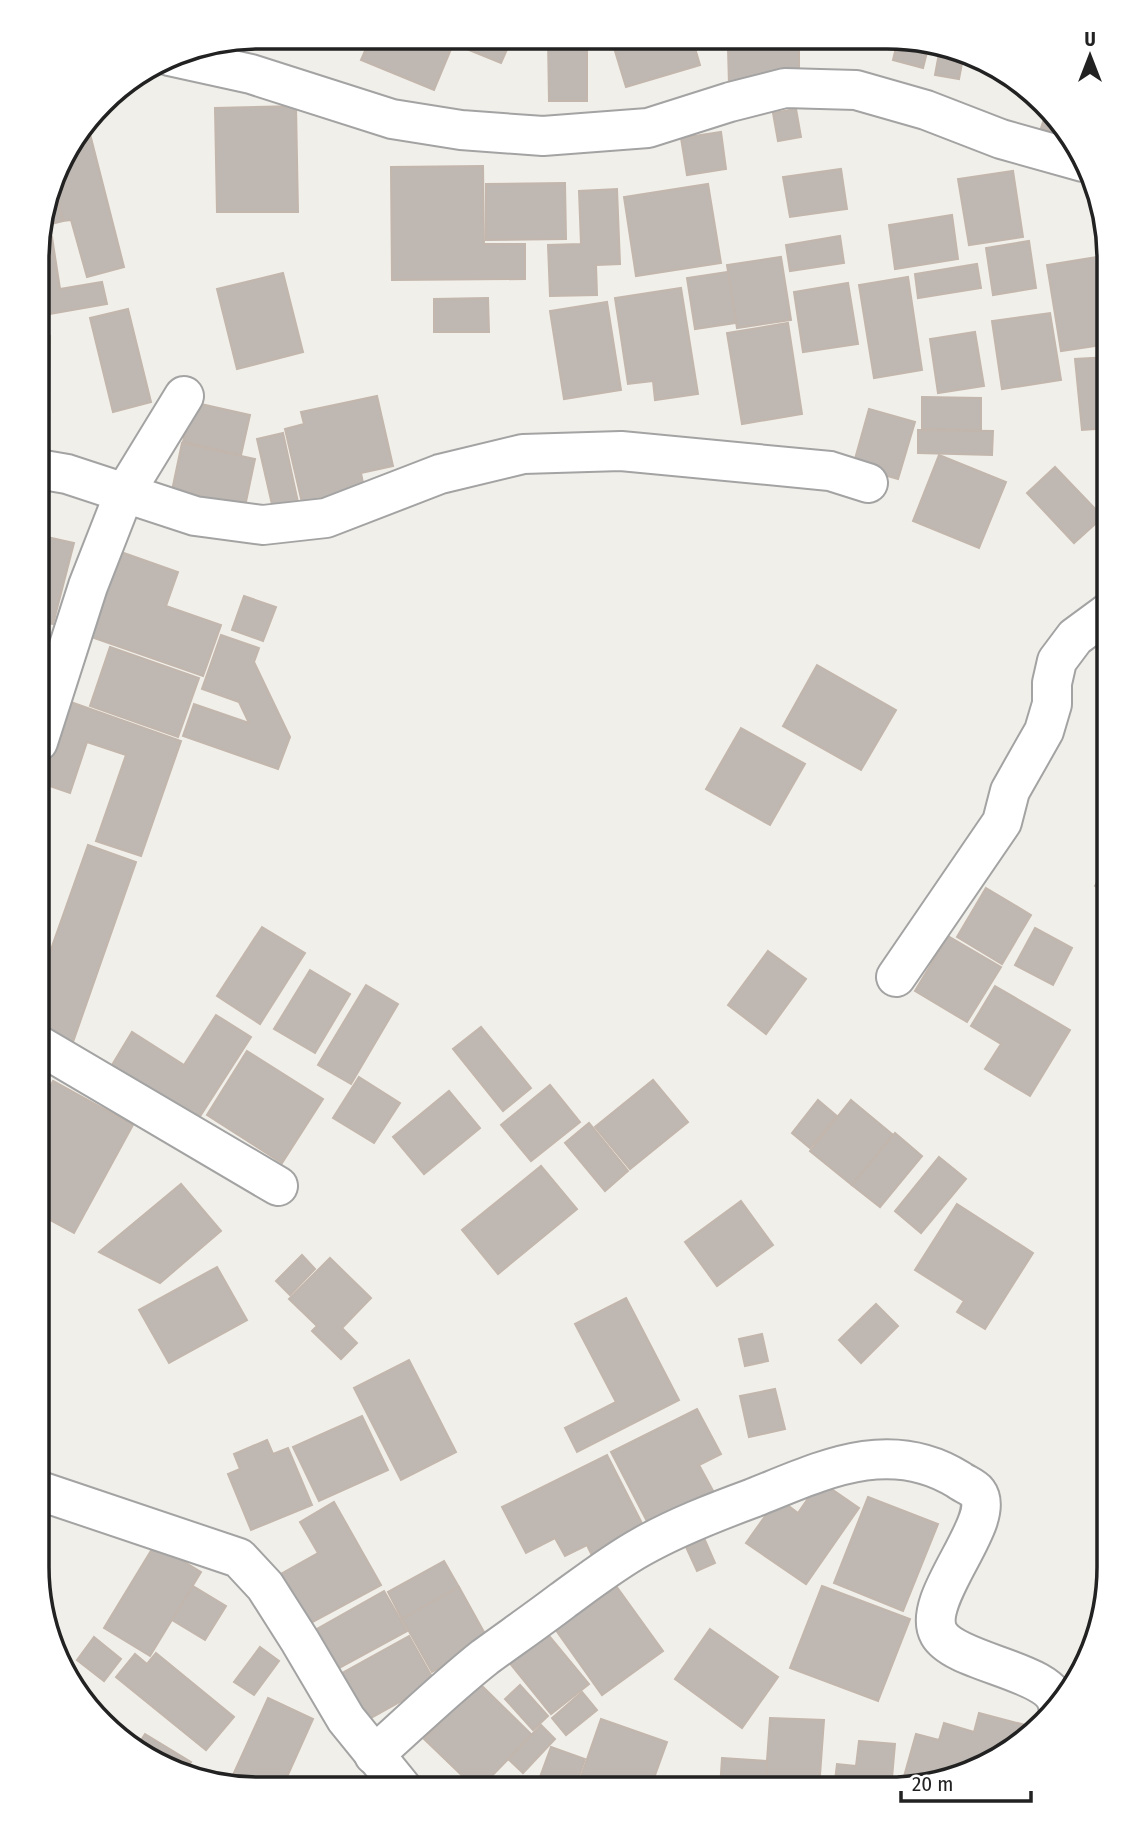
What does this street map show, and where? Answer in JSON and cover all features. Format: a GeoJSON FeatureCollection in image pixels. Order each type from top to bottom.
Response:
{"type":"FeatureCollection","features":[{"type":"Feature","properties":{"kind":"street"},"geometry":{"type":"LineString","coordinates":[[189,61],[251,74],[392,119],[461,130],[543,136],[648,128],[785,88],[856,90],[926,110],[1001,139],[1071,159]]}},
{"type":"Feature","properties":{"kind":"street"},"geometry":{"type":"LineString","coordinates":[[49,708],[88,586],[124,494],[184,396]]}},
{"type":"Feature","properties":{"kind":"street"},"geometry":{"type":"LineString","coordinates":[[49,470],[195,516],[264,525],[326,518],[440,474],[523,454],[621,451],[830,471],[869,482]]}},
{"type":"Feature","properties":{"kind":"street"},"geometry":{"type":"LineString","coordinates":[[896,977],[1002,822],[1010,791],[1044,731],[1052,704],[1052,682],[1057,661],[1075,637],[1097,621]]}},
{"type":"Feature","properties":{"kind":"street"},"geometry":{"type":"LineString","coordinates":[[49,1051],[278,1186]]}},
{"type":"Feature","properties":{"kind":"street"},"geometry":{"type":"LineString","coordinates":[[374,1755],[484,1659],[640,1547],[702,1518],[832,1467],[856,1461],[915,1461],[947,1473],[976,1492],[981,1505],[979,1519],[936,1612],[940,1636],[966,1654],[1010,1670],[1047,1690],[1053,1696]]}},
{"type":"Feature","properties":{"kind":"street"},"geometry":{"type":"LineString","coordinates":[[49,1494],[239,1558],[265,1586],[346,1719],[393,1777]]}},
{"type":"Feature","properties":{"kind":"building"},"geometry":{"type":"Polygon","coordinates":[[[366,49],[451,49],[434,90],[361,60],[366,49]]]}},
{"type":"Feature","properties":{"kind":"building"},"geometry":{"type":"Polygon","coordinates":[[[466,49],[507,49],[501,63],[466,49]]]}},
{"type":"Feature","properties":{"kind":"building"},"geometry":{"type":"Polygon","coordinates":[[[548,49],[587,49],[587,101],[549,101],[548,49]]]}},
{"type":"Feature","properties":{"kind":"building"},"geometry":{"type":"Polygon","coordinates":[[[614,49],[695,49],[700,65],[626,87],[614,49]]]}},
{"type":"Feature","properties":{"kind":"building"},"geometry":{"type":"Polygon","coordinates":[[[728,49],[799,49],[799,83],[729,85],[728,49]]]}},
{"type":"Feature","properties":{"kind":"building"},"geometry":{"type":"Polygon","coordinates":[[[895,50],[927,53],[923,68],[893,60],[895,50]]]}},
{"type":"Feature","properties":{"kind":"building"},"geometry":{"type":"Polygon","coordinates":[[[939,55],[962,63],[959,79],[935,75],[939,55]]]}},
{"type":"Feature","properties":{"kind":"building"},"geometry":{"type":"Polygon","coordinates":[[[296,106],[298,212],[217,212],[215,108],[296,106]]]}},
{"type":"Feature","properties":{"kind":"building"},"geometry":{"type":"Polygon","coordinates":[[[796,109],[801,137],[778,141],[773,113],[796,109]]]}},
{"type":"Feature","properties":{"kind":"building"},"geometry":{"type":"Polygon","coordinates":[[[1044,119],[1055,132],[1041,128],[1044,119]]]}},
{"type":"Feature","properties":{"kind":"building"},"geometry":{"type":"Polygon","coordinates":[[[721,132],[726,169],[687,175],[681,138],[721,132]]]}},
{"type":"Feature","properties":{"kind":"building"},"geometry":{"type":"Polygon","coordinates":[[[90,134],[124,267],[87,277],[71,220],[63,221],[58,200],[65,178],[90,134]]]}},
{"type":"Feature","properties":{"kind":"building"},"geometry":{"type":"Polygon","coordinates":[[[483,166],[484,244],[525,244],[525,279],[392,280],[391,167],[483,166]]]}},
{"type":"Feature","properties":{"kind":"building"},"geometry":{"type":"Polygon","coordinates":[[[841,169],[847,209],[790,217],[783,177],[841,169]]]}},
{"type":"Feature","properties":{"kind":"building"},"geometry":{"type":"Polygon","coordinates":[[[1013,171],[1023,237],[969,245],[958,179],[1013,171]]]}},
{"type":"Feature","properties":{"kind":"building"},"geometry":{"type":"Polygon","coordinates":[[[565,183],[566,239],[486,240],[486,184],[565,183]]]}},
{"type":"Feature","properties":{"kind":"building"},"geometry":{"type":"Polygon","coordinates":[[[708,184],[721,263],[636,276],[624,197],[708,184]]]}},
{"type":"Feature","properties":{"kind":"building"},"geometry":{"type":"Polygon","coordinates":[[[617,189],[620,264],[596,265],[597,295],[550,296],[548,245],[581,244],[579,191],[617,189]]]}},
{"type":"Feature","properties":{"kind":"building"},"geometry":{"type":"Polygon","coordinates":[[[58,200],[63,221],[52,224],[58,200]]]}},
{"type":"Feature","properties":{"kind":"building"},"geometry":{"type":"Polygon","coordinates":[[[952,215],[958,259],[895,269],[889,225],[952,215]]]}},
{"type":"Feature","properties":{"kind":"building"},"geometry":{"type":"Polygon","coordinates":[[[840,236],[844,263],[790,271],[786,245],[840,236]]]}},
{"type":"Feature","properties":{"kind":"building"},"geometry":{"type":"Polygon","coordinates":[[[51,237],[60,289],[102,282],[107,304],[49,314],[51,237]]]}},
{"type":"Feature","properties":{"kind":"building"},"geometry":{"type":"Polygon","coordinates":[[[1029,241],[1036,288],[993,295],[986,248],[1029,241]]]}},
{"type":"Feature","properties":{"kind":"building"},"geometry":{"type":"Polygon","coordinates":[[[781,257],[791,320],[737,328],[727,265],[781,257]]]}},
{"type":"Feature","properties":{"kind":"building"},"geometry":{"type":"Polygon","coordinates":[[[1097,257],[1097,346],[1061,351],[1047,265],[1097,257]]]}},
{"type":"Feature","properties":{"kind":"building"},"geometry":{"type":"Polygon","coordinates":[[[977,264],[981,288],[918,298],[915,274],[977,264]]]}},
{"type":"Feature","properties":{"kind":"building"},"geometry":{"type":"Polygon","coordinates":[[[728,272],[736,323],[695,329],[687,278],[728,272]]]}},
{"type":"Feature","properties":{"kind":"building"},"geometry":{"type":"Polygon","coordinates":[[[283,273],[303,352],[237,369],[217,289],[283,273]]]}},
{"type":"Feature","properties":{"kind":"building"},"geometry":{"type":"Polygon","coordinates":[[[908,277],[922,370],[874,378],[859,285],[908,277]]]}},
{"type":"Feature","properties":{"kind":"building"},"geometry":{"type":"Polygon","coordinates":[[[848,283],[858,344],[803,352],[794,292],[848,283]]]}},
{"type":"Feature","properties":{"kind":"building"},"geometry":{"type":"Polygon","coordinates":[[[681,288],[698,394],[655,400],[653,381],[628,384],[615,298],[681,288]]]}},
{"type":"Feature","properties":{"kind":"building"},"geometry":{"type":"Polygon","coordinates":[[[488,298],[489,332],[434,332],[434,299],[488,298]]]}},
{"type":"Feature","properties":{"kind":"building"},"geometry":{"type":"Polygon","coordinates":[[[607,302],[621,390],[564,399],[550,311],[607,302]]]}},
{"type":"Feature","properties":{"kind":"building"},"geometry":{"type":"Polygon","coordinates":[[[128,309],[151,402],[113,412],[90,318],[128,309]]]}},
{"type":"Feature","properties":{"kind":"building"},"geometry":{"type":"Polygon","coordinates":[[[1050,313],[1061,380],[1002,389],[992,321],[1050,313]]]}},
{"type":"Feature","properties":{"kind":"building"},"geometry":{"type":"Polygon","coordinates":[[[788,323],[802,414],[742,424],[727,333],[788,323]]]}},
{"type":"Feature","properties":{"kind":"building"},"geometry":{"type":"Polygon","coordinates":[[[975,332],[984,386],[938,393],[930,339],[975,332]]]}},
{"type":"Feature","properties":{"kind":"building"},"geometry":{"type":"Polygon","coordinates":[[[49,336],[50,336],[49,425],[49,336]]]}},
{"type":"Feature","properties":{"kind":"building"},"geometry":{"type":"Polygon","coordinates":[[[1097,358],[1097,429],[1082,430],[1075,359],[1097,358]]]}},
{"type":"Feature","properties":{"kind":"building"},"geometry":{"type":"Polygon","coordinates":[[[377,396],[393,466],[361,473],[364,488],[302,503],[285,429],[304,424],[301,412],[377,396]]]}},
{"type":"Feature","properties":{"kind":"building"},"geometry":{"type":"Polygon","coordinates":[[[922,397],[981,398],[981,430],[922,429],[922,397]]]}},
{"type":"Feature","properties":{"kind":"building"},"geometry":{"type":"Polygon","coordinates":[[[192,402],[250,415],[241,455],[183,442],[192,402]]]}},
{"type":"Feature","properties":{"kind":"building"},"geometry":{"type":"Polygon","coordinates":[[[869,409],[915,422],[898,479],[853,466],[869,409]]]}},
{"type":"Feature","properties":{"kind":"building"},"geometry":{"type":"Polygon","coordinates":[[[918,430],[993,431],[992,455],[918,453],[918,430]]]}},
{"type":"Feature","properties":{"kind":"building"},"geometry":{"type":"Polygon","coordinates":[[[283,433],[301,516],[276,522],[257,439],[283,433]]]}},
{"type":"Feature","properties":{"kind":"building"},"geometry":{"type":"Polygon","coordinates":[[[182,443],[255,459],[243,516],[170,500],[182,443]]]}},
{"type":"Feature","properties":{"kind":"building"},"geometry":{"type":"Polygon","coordinates":[[[939,455],[1006,482],[979,548],[913,521],[939,455]]]}},
{"type":"Feature","properties":{"kind":"building"},"geometry":{"type":"Polygon","coordinates":[[[1055,467],[1097,511],[1097,522],[1074,543],[1027,493],[1055,467]]]}},
{"type":"Feature","properties":{"kind":"building"},"geometry":{"type":"Polygon","coordinates":[[[49,537],[74,543],[53,624],[49,623],[49,537]]]}},
{"type":"Feature","properties":{"kind":"building"},"geometry":{"type":"Polygon","coordinates":[[[121,552],[178,572],[166,606],[221,625],[203,676],[91,637],[121,552]]]}},
{"type":"Feature","properties":{"kind":"building"},"geometry":{"type":"Polygon","coordinates":[[[244,596],[276,607],[263,641],[232,630],[244,596]]]}},
{"type":"Feature","properties":{"kind":"building"},"geometry":{"type":"Polygon","coordinates":[[[221,635],[259,648],[254,662],[290,737],[278,769],[183,736],[194,704],[249,723],[239,702],[202,689],[221,635]]]}},
{"type":"Feature","properties":{"kind":"building"},"geometry":{"type":"Polygon","coordinates":[[[110,647],[199,678],[178,737],[90,706],[110,647]]]}},
{"type":"Feature","properties":{"kind":"building"},"geometry":{"type":"Polygon","coordinates":[[[817,665],[896,710],[861,770],[783,726],[817,665]]]}},
{"type":"Feature","properties":{"kind":"building"},"geometry":{"type":"Polygon","coordinates":[[[65,700],[181,741],[141,856],[96,841],[126,755],[87,742],[70,793],[49,786],[49,749],[65,700]]]}},
{"type":"Feature","properties":{"kind":"building"},"geometry":{"type":"Polygon","coordinates":[[[741,728],[805,764],[770,825],[706,789],[741,728]]]}},
{"type":"Feature","properties":{"kind":"building"},"geometry":{"type":"Polygon","coordinates":[[[88,845],[136,862],[73,1042],[49,1034],[49,955],[88,845]]]}},
{"type":"Feature","properties":{"kind":"building"},"geometry":{"type":"Polygon","coordinates":[[[986,888],[1031,915],[1002,964],[957,937],[986,888]]]}},
{"type":"Feature","properties":{"kind":"building"},"geometry":{"type":"Polygon","coordinates":[[[262,927],[305,953],[260,1024],[217,996],[262,927]]]}},
{"type":"Feature","properties":{"kind":"building"},"geometry":{"type":"Polygon","coordinates":[[[1035,928],[1072,948],[1053,985],[1015,965],[1035,928]]]}},
{"type":"Feature","properties":{"kind":"building"},"geometry":{"type":"Polygon","coordinates":[[[948,936],[1001,967],[967,1022],[915,991],[948,936]]]}},
{"type":"Feature","properties":{"kind":"building"},"geometry":{"type":"Polygon","coordinates":[[[768,951],[806,979],[766,1034],[728,1005],[768,951]]]}},
{"type":"Feature","properties":{"kind":"building"},"geometry":{"type":"Polygon","coordinates":[[[310,970],[350,994],[315,1053],[274,1029],[310,970]]]}},
{"type":"Feature","properties":{"kind":"building"},"geometry":{"type":"Polygon","coordinates":[[[366,985],[398,1004],[351,1084],[318,1065],[366,985]]]}},
{"type":"Feature","properties":{"kind":"building"},"geometry":{"type":"Polygon","coordinates":[[[995,986],[1070,1030],[1030,1096],[985,1069],[1001,1044],[971,1026],[995,986]]]}},
{"type":"Feature","properties":{"kind":"building"},"geometry":{"type":"Polygon","coordinates":[[[216,1015],[251,1037],[192,1129],[106,1075],[132,1032],[184,1065],[216,1015]]]}},
{"type":"Feature","properties":{"kind":"building"},"geometry":{"type":"Polygon","coordinates":[[[481,1027],[531,1088],[503,1111],[453,1049],[481,1027]]]}},
{"type":"Feature","properties":{"kind":"building"},"geometry":{"type":"Polygon","coordinates":[[[247,1051],[323,1099],[282,1163],[207,1115],[247,1051]]]}},
{"type":"Feature","properties":{"kind":"building"},"geometry":{"type":"Polygon","coordinates":[[[359,1077],[400,1103],[374,1143],[333,1118],[359,1077]]]}},
{"type":"Feature","properties":{"kind":"building"},"geometry":{"type":"Polygon","coordinates":[[[653,1080],[688,1122],[630,1169],[595,1127],[653,1080]]]}},
{"type":"Feature","properties":{"kind":"building"},"geometry":{"type":"Polygon","coordinates":[[[53,1081],[133,1125],[74,1233],[49,1219],[49,1088],[53,1081]]]}},
{"type":"Feature","properties":{"kind":"building"},"geometry":{"type":"Polygon","coordinates":[[[550,1085],[580,1122],[531,1161],[501,1125],[550,1085]]]}},
{"type":"Feature","properties":{"kind":"building"},"geometry":{"type":"Polygon","coordinates":[[[449,1091],[480,1128],[424,1174],[393,1137],[449,1091]]]}},
{"type":"Feature","properties":{"kind":"building"},"geometry":{"type":"Polygon","coordinates":[[[818,1100],[837,1116],[810,1148],[792,1133],[818,1100]]]}},
{"type":"Feature","properties":{"kind":"building"},"geometry":{"type":"Polygon","coordinates":[[[851,1100],[893,1135],[852,1185],[810,1151],[851,1100]]]}},
{"type":"Feature","properties":{"kind":"building"},"geometry":{"type":"Polygon","coordinates":[[[589,1123],[628,1171],[605,1191],[565,1143],[589,1123]]]}},
{"type":"Feature","properties":{"kind":"building"},"geometry":{"type":"Polygon","coordinates":[[[895,1133],[922,1156],[880,1207],[852,1185],[895,1133]]]}},
{"type":"Feature","properties":{"kind":"building"},"geometry":{"type":"Polygon","coordinates":[[[939,1157],[966,1179],[921,1233],[895,1211],[939,1157]]]}},
{"type":"Feature","properties":{"kind":"building"},"geometry":{"type":"Polygon","coordinates":[[[541,1166],[577,1209],[498,1274],[462,1230],[541,1166]]]}},
{"type":"Feature","properties":{"kind":"building"},"geometry":{"type":"Polygon","coordinates":[[[181,1184],[221,1231],[160,1283],[99,1252],[181,1184]]]}},
{"type":"Feature","properties":{"kind":"building"},"geometry":{"type":"Polygon","coordinates":[[[741,1201],[773,1245],[717,1286],[685,1242],[741,1201]]]}},
{"type":"Feature","properties":{"kind":"building"},"geometry":{"type":"Polygon","coordinates":[[[957,1204],[1033,1253],[985,1329],[957,1312],[964,1301],[915,1270],[957,1204]]]}},
{"type":"Feature","properties":{"kind":"building"},"geometry":{"type":"Polygon","coordinates":[[[302,1255],[315,1269],[290,1295],[276,1281],[302,1255]]]}},
{"type":"Feature","properties":{"kind":"building"},"geometry":{"type":"Polygon","coordinates":[[[330,1258],[371,1298],[342,1328],[357,1343],[341,1359],[312,1331],[317,1326],[289,1299],[330,1258]]]}},
{"type":"Feature","properties":{"kind":"building"},"geometry":{"type":"Polygon","coordinates":[[[217,1267],[247,1320],[169,1363],[139,1310],[217,1267]]]}},
{"type":"Feature","properties":{"kind":"building"},"geometry":{"type":"Polygon","coordinates":[[[626,1298],[679,1400],[577,1452],[565,1428],[616,1402],[575,1324],[626,1298]]]}},
{"type":"Feature","properties":{"kind":"building"},"geometry":{"type":"Polygon","coordinates":[[[876,1304],[898,1326],[861,1363],[839,1340],[876,1304]]]}},
{"type":"Feature","properties":{"kind":"building"},"geometry":{"type":"Polygon","coordinates":[[[762,1334],[768,1361],[745,1366],[739,1339],[762,1334]]]}},
{"type":"Feature","properties":{"kind":"building"},"geometry":{"type":"Polygon","coordinates":[[[409,1360],[456,1452],[401,1480],[354,1388],[409,1360]]]}},
{"type":"Feature","properties":{"kind":"building"},"geometry":{"type":"Polygon","coordinates":[[[775,1389],[785,1429],[749,1437],[740,1396],[775,1389]]]}},
{"type":"Feature","properties":{"kind":"building"},"geometry":{"type":"Polygon","coordinates":[[[697,1409],[721,1454],[699,1465],[717,1498],[652,1531],[611,1452],[697,1409]]]}},
{"type":"Feature","properties":{"kind":"building"},"geometry":{"type":"Polygon","coordinates":[[[362,1416],[388,1470],[319,1501],[293,1447],[362,1416]]]}},
{"type":"Feature","properties":{"kind":"building"},"geometry":{"type":"Polygon","coordinates":[[[267,1440],[273,1454],[288,1448],[312,1505],[251,1530],[228,1474],[240,1469],[234,1454],[267,1440]]]}},
{"type":"Feature","properties":{"kind":"building"},"geometry":{"type":"Polygon","coordinates":[[[607,1455],[648,1535],[595,1562],[587,1545],[565,1556],[555,1538],[526,1553],[502,1507],[607,1455]]]}},
{"type":"Feature","properties":{"kind":"building"},"geometry":{"type":"Polygon","coordinates":[[[820,1481],[859,1508],[806,1584],[746,1543],[778,1498],[798,1513],[820,1481]]]}},
{"type":"Feature","properties":{"kind":"building"},"geometry":{"type":"Polygon","coordinates":[[[868,1497],[938,1524],[903,1611],[834,1583],[868,1497]]]}},
{"type":"Feature","properties":{"kind":"building"},"geometry":{"type":"Polygon","coordinates":[[[334,1502],[381,1585],[309,1624],[281,1574],[318,1553],[300,1522],[334,1502]]]}},
{"type":"Feature","properties":{"kind":"building"},"geometry":{"type":"Polygon","coordinates":[[[704,1538],[715,1563],[697,1571],[686,1547],[704,1538]]]}},
{"type":"Feature","properties":{"kind":"building"},"geometry":{"type":"Polygon","coordinates":[[[155,1544],[201,1572],[150,1656],[104,1628],[155,1544]]]}},
{"type":"Feature","properties":{"kind":"building"},"geometry":{"type":"Polygon","coordinates":[[[444,1561],[459,1587],[402,1619],[388,1592],[444,1561]]]}},
{"type":"Feature","properties":{"kind":"building"},"geometry":{"type":"Polygon","coordinates":[[[614,1583],[663,1651],[602,1695],[553,1626],[614,1583]]]}},
{"type":"Feature","properties":{"kind":"building"},"geometry":{"type":"Polygon","coordinates":[[[193,1586],[226,1606],[205,1640],[172,1620],[193,1586]]]}},
{"type":"Feature","properties":{"kind":"building"},"geometry":{"type":"Polygon","coordinates":[[[822,1586],[910,1619],[878,1701],[790,1668],[822,1586]]]}},
{"type":"Feature","properties":{"kind":"building"},"geometry":{"type":"Polygon","coordinates":[[[459,1587],[489,1641],[432,1672],[402,1619],[459,1587]]]}},
{"type":"Feature","properties":{"kind":"building"},"geometry":{"type":"Polygon","coordinates":[[[384,1591],[407,1631],[332,1672],[310,1633],[384,1591]]]}},
{"type":"Feature","properties":{"kind":"building"},"geometry":{"type":"Polygon","coordinates":[[[710,1629],[778,1677],[742,1728],[675,1679],[710,1629]]]}},
{"type":"Feature","properties":{"kind":"building"},"geometry":{"type":"Polygon","coordinates":[[[545,1631],[589,1684],[551,1714],[508,1661],[545,1631]]]}},
{"type":"Feature","properties":{"kind":"building"},"geometry":{"type":"Polygon","coordinates":[[[409,1636],[435,1682],[364,1722],[337,1676],[409,1636]]]}},
{"type":"Feature","properties":{"kind":"building"},"geometry":{"type":"Polygon","coordinates":[[[94,1637],[121,1659],[104,1681],[77,1660],[94,1637]]]}},
{"type":"Feature","properties":{"kind":"building"},"geometry":{"type":"Polygon","coordinates":[[[260,1647],[279,1661],[254,1695],[234,1682],[260,1647]]]}},
{"type":"Feature","properties":{"kind":"building"},"geometry":{"type":"Polygon","coordinates":[[[156,1653],[234,1717],[206,1750],[116,1677],[135,1654],[147,1664],[156,1653]]]}},
{"type":"Feature","properties":{"kind":"building"},"geometry":{"type":"Polygon","coordinates":[[[479,1683],[532,1735],[491,1777],[464,1777],[424,1739],[479,1683]]]}},
{"type":"Feature","properties":{"kind":"building"},"geometry":{"type":"Polygon","coordinates":[[[520,1685],[548,1716],[533,1730],[505,1699],[520,1685]]]}},
{"type":"Feature","properties":{"kind":"building"},"geometry":{"type":"Polygon","coordinates":[[[582,1692],[597,1710],[566,1735],[552,1718],[582,1692]]]}},
{"type":"Feature","properties":{"kind":"building"},"geometry":{"type":"Polygon","coordinates":[[[268,1698],[313,1719],[287,1777],[233,1775],[268,1698]]]}},
{"type":"Feature","properties":{"kind":"building"},"geometry":{"type":"Polygon","coordinates":[[[979,1713],[1025,1725],[1004,1742],[968,1761],[942,1770],[904,1776],[916,1734],[939,1740],[944,1723],[974,1732],[979,1713]]]}},
{"type":"Feature","properties":{"kind":"building"},"geometry":{"type":"Polygon","coordinates":[[[770,1718],[824,1720],[820,1777],[766,1777],[770,1718]]]}},
{"type":"Feature","properties":{"kind":"building"},"geometry":{"type":"Polygon","coordinates":[[[601,1719],[667,1742],[654,1777],[581,1777],[601,1719]]]}},
{"type":"Feature","properties":{"kind":"building"},"geometry":{"type":"Polygon","coordinates":[[[541,1725],[555,1739],[523,1773],[508,1759],[541,1725]]]}},
{"type":"Feature","properties":{"kind":"building"},"geometry":{"type":"Polygon","coordinates":[[[145,1734],[191,1762],[189,1765],[178,1761],[141,1740],[145,1734]]]}},
{"type":"Feature","properties":{"kind":"building"},"geometry":{"type":"Polygon","coordinates":[[[859,1741],[895,1744],[892,1777],[835,1777],[837,1764],[856,1766],[859,1741]]]}},
{"type":"Feature","properties":{"kind":"building"},"geometry":{"type":"Polygon","coordinates":[[[551,1747],[585,1759],[579,1777],[540,1777],[551,1747]]]}},
{"type":"Feature","properties":{"kind":"building"},"geometry":{"type":"Polygon","coordinates":[[[722,1758],[767,1761],[766,1777],[721,1777],[722,1758]]]}}]}
